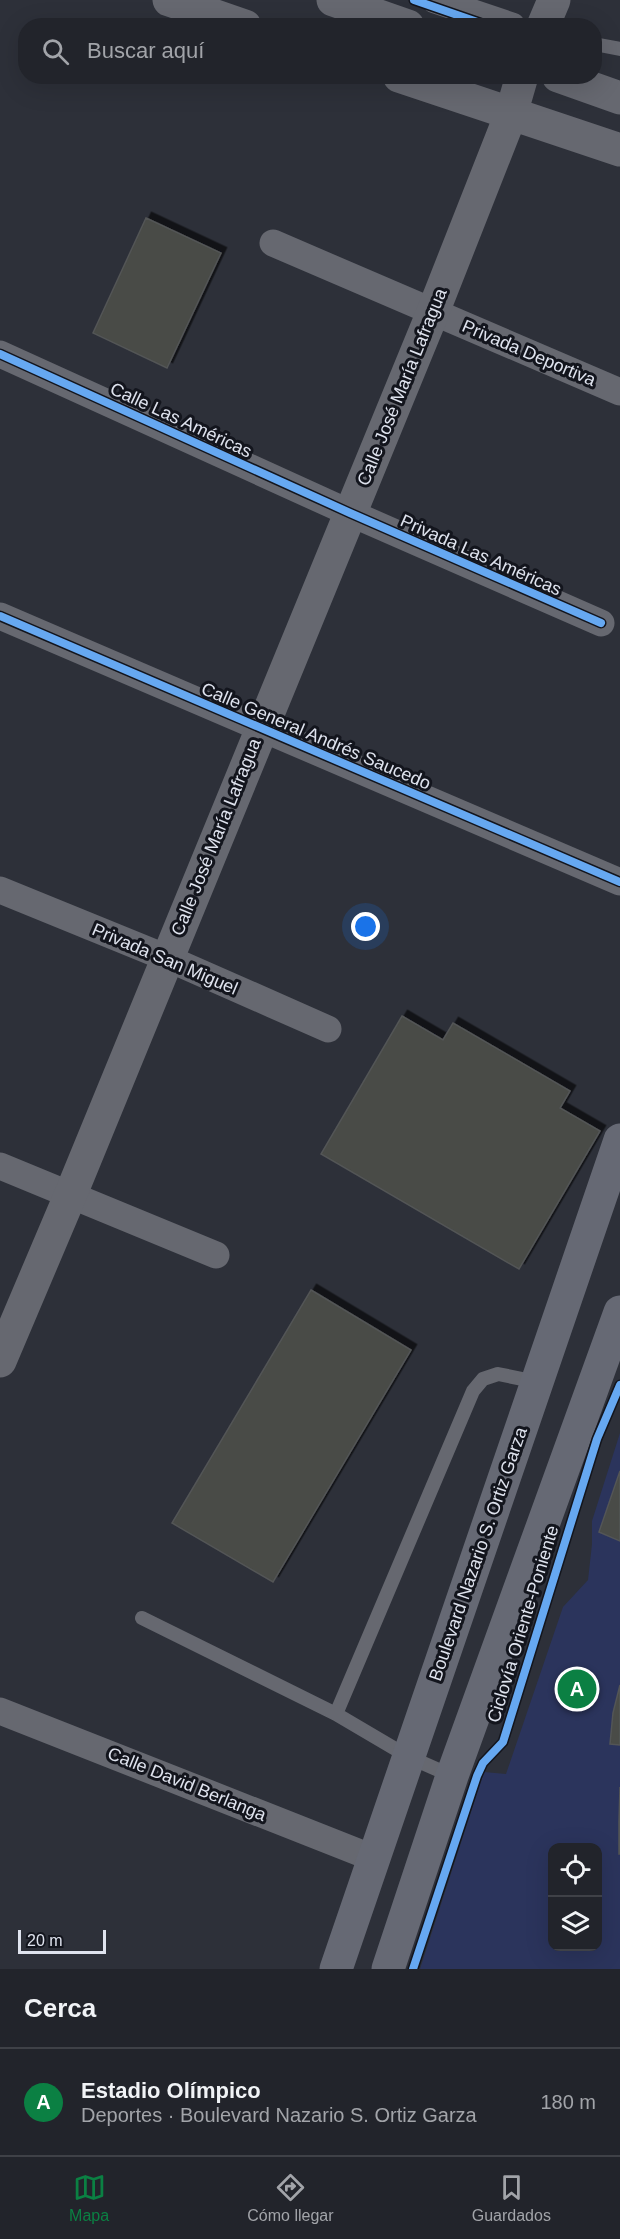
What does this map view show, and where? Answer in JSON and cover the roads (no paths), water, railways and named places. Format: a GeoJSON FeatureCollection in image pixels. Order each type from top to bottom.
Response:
{"type":"FeatureCollection","features":[{"type":"Feature","properties":{"kind":"main road"},"geometry":{"type":"LineString","coordinates":[[169,0],[222,18]]}},
{"type":"Feature","properties":{"kind":"main road"},"geometry":{"type":"LineString","coordinates":[[333,0],[385,18]]}},
{"type":"Feature","properties":{"kind":"main road"},"geometry":{"type":"LineString","coordinates":[[546,18],[554,0]]}},
{"type":"Feature","properties":{"kind":"main road"},"geometry":{"type":"LineString","coordinates":[[423,84],[620,150]]}},
{"type":"Feature","properties":{"kind":"main road","name":"Calle José María Lafragua"},"geometry":{"type":"LineString","coordinates":[[0,1361],[433,312],[511,114],[520,84]]}},
{"type":"Feature","properties":{"kind":"main road"},"geometry":{"type":"LineString","coordinates":[[581,84],[620,98]]}},
{"type":"Feature","properties":{"kind":"main road","name":"Boulevard Nazario S. Ortiz Garza"},"geometry":{"type":"LineString","coordinates":[[336,1969],[620,1140]]}},
{"type":"Feature","properties":{"kind":"main road"},"geometry":{"type":"LineString","coordinates":[[388,1969],[452,1776],[620,1312]]}},
{"type":"Feature","properties":{"kind":"street"},"geometry":{"type":"LineString","coordinates":[[435,0],[489,18]]}},
{"type":"Feature","properties":{"kind":"street","name":"Privada Deportiva"},"geometry":{"type":"LineString","coordinates":[[273,243],[620,392]]}},
{"type":"Feature","properties":{"kind":"street","name":"Calle Las Américas"},"geometry":{"type":"LineString","coordinates":[[0,354],[350,513]]}},
{"type":"Feature","properties":{"kind":"street","name":"Privada Las Américas"},"geometry":{"type":"LineString","coordinates":[[350,513],[601,623]]}},
{"type":"Feature","properties":{"kind":"street","name":"Calle General Andrés Saucedo"},"geometry":{"type":"LineString","coordinates":[[0,616],[620,882]]}},
{"type":"Feature","properties":{"kind":"street","name":"Privada San Miguel"},"geometry":{"type":"LineString","coordinates":[[0,890],[167,958],[328,1029]]}},
{"type":"Feature","properties":{"kind":"street"},"geometry":{"type":"LineString","coordinates":[[0,1166],[216,1255]]}},
{"type":"Feature","properties":{"kind":"street","name":"Calle David Berlanga"},"geometry":{"type":"LineString","coordinates":[[0,1711],[373,1858]]}},
{"type":"Feature","properties":{"kind":"lane"},"geometry":{"type":"LineString","coordinates":[[602,46],[620,49]]}},
{"type":"Feature","properties":{"kind":"lane"},"geometry":{"type":"LineString","coordinates":[[336,1713],[473,1391],[483,1379],[498,1374],[537,1382]]}},
{"type":"Feature","properties":{"kind":"lane"},"geometry":{"type":"LineString","coordinates":[[142,1618],[336,1713],[409,1757],[452,1776]]}},
{"type":"Feature","properties":{"kind":"place","name":"Estadio Olímpico"},"geometry":{"type":"Point","coordinates":[577,1689]}}]}
